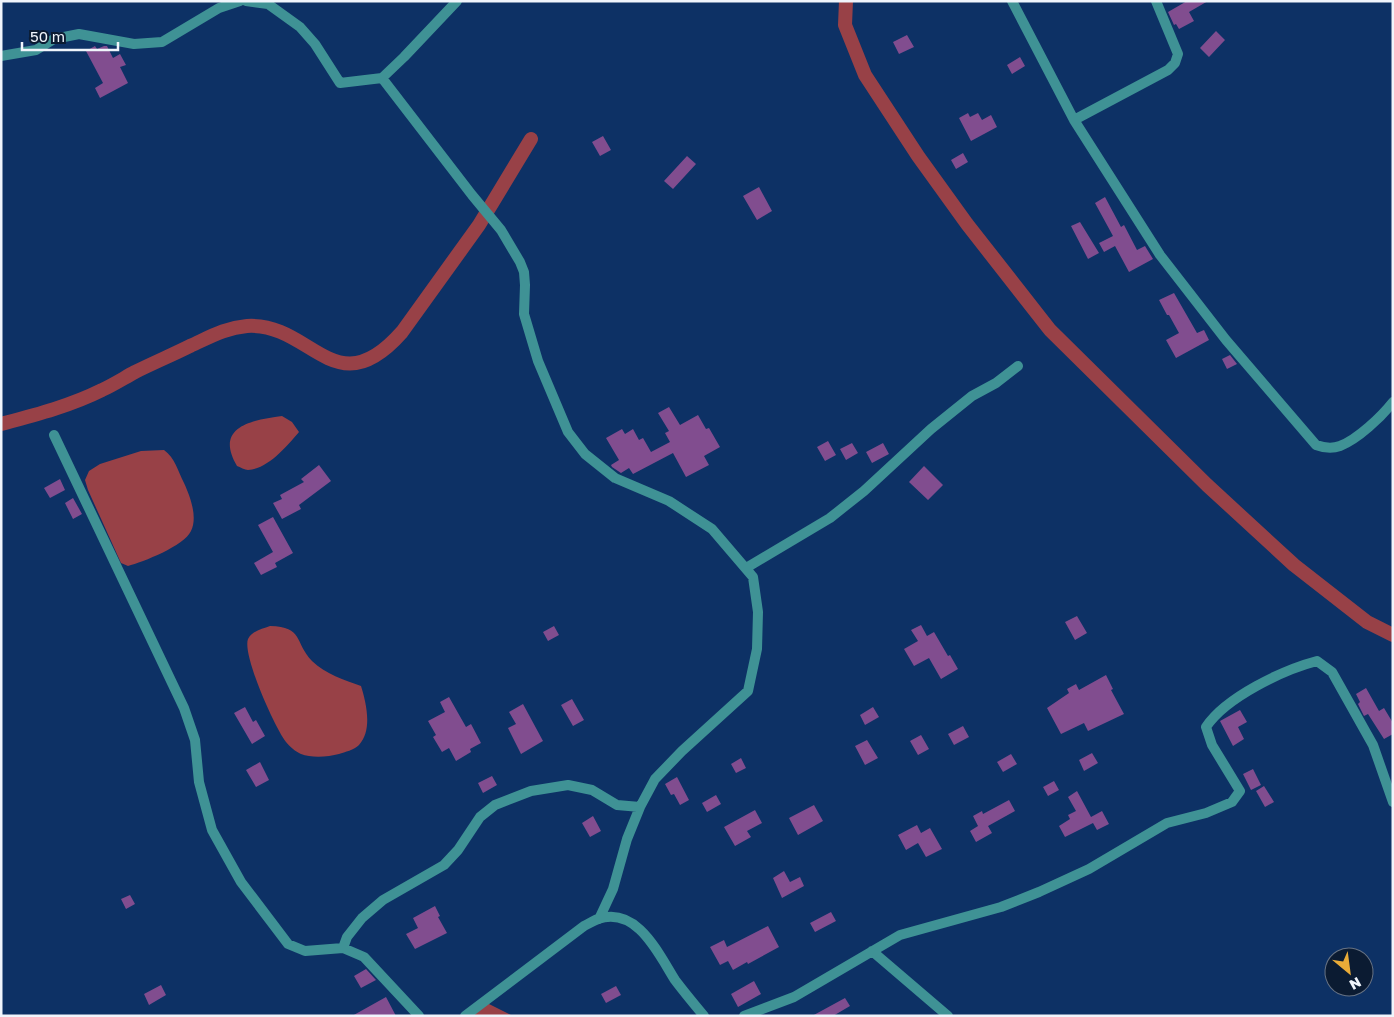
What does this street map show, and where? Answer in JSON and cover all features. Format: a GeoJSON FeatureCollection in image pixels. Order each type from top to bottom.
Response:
{"type":"FeatureCollection","features":[{"type":"Feature","properties":{"kind":"street"},"geometry":{"type":"LineString","coordinates":[[1,56],[36,50],[54,39],[79,34],[134,44],[162,42],[219,8],[240,1]]}},
{"type":"Feature","properties":{"kind":"street"},"geometry":{"type":"LineString","coordinates":[[246,1],[268,4],[300,27],[315,44],[340,83],[382,78],[404,58],[457,1]]}},
{"type":"Feature","properties":{"kind":"street"},"geometry":{"type":"LineString","coordinates":[[1012,1],[1074,120],[1160,254],[1226,340],[1316,445],[1325,449],[1340,446],[1359,434],[1393,402]]}},
{"type":"Feature","properties":{"kind":"street"},"geometry":{"type":"LineString","coordinates":[[1074,120],[1159,74],[1175,63],[1178,54],[1156,1]]}},
{"type":"Feature","properties":{"kind":"street"},"geometry":{"type":"LineString","coordinates":[[382,78],[501,230],[520,262],[524,272],[524,314],[538,361],[568,432],[585,454],[615,478],[669,501],[712,529],[753,577],[758,612],[757,649],[748,691],[682,751],[655,779],[640,807],[627,839],[613,889],[598,919]]}},
{"type":"Feature","properties":{"kind":"street"},"geometry":{"type":"LineString","coordinates":[[746,568],[830,518],[931,429],[972,396],[996,383],[1018,366]]}},
{"type":"Feature","properties":{"kind":"street"},"geometry":{"type":"LineString","coordinates":[[54,435],[184,708],[195,740],[199,782],[212,830],[241,882],[288,944],[305,951],[342,948],[364,957],[419,1016]]}},
{"type":"Feature","properties":{"kind":"street"},"geometry":{"type":"LineString","coordinates":[[744,1016],[794,997],[900,935],[992,910],[1039,892],[1089,869],[1167,824],[1206,813],[1232,802],[1240,790],[1212,745],[1206,728],[1212,718],[1231,703],[1275,676],[1298,666],[1317,661],[1332,672],[1373,745],[1393,802]]}},
{"type":"Feature","properties":{"kind":"street"},"geometry":{"type":"LineString","coordinates":[[342,948],[347,937],[357,924],[383,900],[444,865],[458,850],[480,817],[495,805],[531,790],[568,785],[592,790],[616,805],[640,807]]}},
{"type":"Feature","properties":{"kind":"street"},"geometry":{"type":"LineString","coordinates":[[465,1016],[572,934],[598,919],[618,917],[632,923],[647,935],[679,985],[704,1016]]}},
{"type":"Feature","properties":{"kind":"street"},"geometry":{"type":"LineString","coordinates":[[872,951],[948,1016]]}},
{"type":"Feature","properties":{"kind":"shaded area"},"geometry":{"type":"Polygon","coordinates":[[[282,416],[292,422],[299,432],[289,444],[263,466],[248,470],[237,466],[231,453],[230,442],[233,434],[248,423],[282,416]]]}},
{"type":"Feature","properties":{"kind":"shaded area"},"geometry":{"type":"Polygon","coordinates":[[[164,450],[174,461],[189,494],[194,519],[193,525],[187,537],[172,548],[128,566],[121,563],[85,480],[89,471],[100,464],[141,451],[164,450]]]}},
{"type":"Feature","properties":{"kind":"shaded area"},"geometry":{"type":"Polygon","coordinates":[[[270,626],[288,629],[293,633],[306,654],[323,670],[361,686],[365,700],[367,724],[363,739],[357,747],[335,755],[315,757],[299,753],[286,742],[254,675],[247,647],[248,639],[252,634],[270,626]]]}},
{"type":"Feature","properties":{"kind":"shaded area"},"geometry":{"type":"Polygon","coordinates":[[[487,1003],[513,1016],[471,1016],[487,1003]]]}},
{"type":"Feature","properties":{"kind":"building"},"geometry":{"type":"Polygon","coordinates":[[[1187,1],[1208,1],[1189,12],[1194,21],[1179,29],[1176,24],[1174,25],[1168,12],[1187,1]]]}},
{"type":"Feature","properties":{"kind":"building"},"geometry":{"type":"Polygon","coordinates":[[[1216,31],[1225,40],[1209,57],[1200,48],[1216,31]]]}},
{"type":"Feature","properties":{"kind":"building"},"geometry":{"type":"Polygon","coordinates":[[[907,35],[914,47],[899,54],[893,42],[907,35]]]}},
{"type":"Feature","properties":{"kind":"building"},"geometry":{"type":"Polygon","coordinates":[[[95,46],[97,49],[107,46],[113,58],[120,54],[126,65],[120,67],[128,83],[100,98],[95,88],[103,83],[86,51],[95,46]]]}},
{"type":"Feature","properties":{"kind":"building"},"geometry":{"type":"Polygon","coordinates":[[[1020,57],[1025,66],[1012,74],[1007,65],[1020,57]]]}},
{"type":"Feature","properties":{"kind":"building"},"geometry":{"type":"Polygon","coordinates":[[[968,113],[970,117],[978,113],[982,120],[991,115],[997,127],[971,141],[959,118],[968,113]]]}},
{"type":"Feature","properties":{"kind":"building"},"geometry":{"type":"Polygon","coordinates":[[[603,136],[611,150],[600,156],[592,142],[603,136]]]}},
{"type":"Feature","properties":{"kind":"building"},"geometry":{"type":"Polygon","coordinates":[[[963,153],[968,162],[956,169],[951,160],[963,153]]]}},
{"type":"Feature","properties":{"kind":"building"},"geometry":{"type":"Polygon","coordinates":[[[687,156],[696,164],[673,189],[664,181],[687,156]]]}},
{"type":"Feature","properties":{"kind":"building"},"geometry":{"type":"Polygon","coordinates":[[[759,187],[772,211],[757,220],[743,196],[759,187]]]}},
{"type":"Feature","properties":{"kind":"building"},"geometry":{"type":"Polygon","coordinates":[[[1105,197],[1121,227],[1124,225],[1137,250],[1145,246],[1153,259],[1129,272],[1115,246],[1104,252],[1099,243],[1113,236],[1095,203],[1105,197]]]}},
{"type":"Feature","properties":{"kind":"building"},"geometry":{"type":"Polygon","coordinates":[[[1080,222],[1099,253],[1088,259],[1071,226],[1080,222]]]}},
{"type":"Feature","properties":{"kind":"building"},"geometry":{"type":"Polygon","coordinates":[[[1174,293],[1197,333],[1204,330],[1209,340],[1176,358],[1166,340],[1179,333],[1159,300],[1174,293]]]}},
{"type":"Feature","properties":{"kind":"building"},"geometry":{"type":"Polygon","coordinates":[[[1230,355],[1237,364],[1227,369],[1222,359],[1230,355]]]}},
{"type":"Feature","properties":{"kind":"building"},"geometry":{"type":"Polygon","coordinates":[[[669,407],[680,425],[698,415],[706,429],[709,428],[720,447],[704,456],[709,465],[686,477],[673,453],[633,474],[629,468],[621,473],[612,467],[611,465],[619,460],[606,438],[622,429],[625,434],[633,429],[639,440],[643,438],[651,452],[670,442],[665,433],[669,431],[658,413],[669,407]]]}},
{"type":"Feature","properties":{"kind":"building"},"geometry":{"type":"Polygon","coordinates":[[[828,441],[836,455],[825,461],[817,447],[828,441]]]}},
{"type":"Feature","properties":{"kind":"building"},"geometry":{"type":"Polygon","coordinates":[[[852,443],[858,453],[846,460],[840,449],[852,443]]]}},
{"type":"Feature","properties":{"kind":"building"},"geometry":{"type":"Polygon","coordinates":[[[883,443],[889,454],[872,463],[866,452],[883,443]]]}},
{"type":"Feature","properties":{"kind":"building"},"geometry":{"type":"Polygon","coordinates":[[[319,465],[331,481],[299,505],[301,509],[282,519],[273,503],[282,499],[280,495],[304,482],[301,479],[319,465]]]}},
{"type":"Feature","properties":{"kind":"building"},"geometry":{"type":"Polygon","coordinates":[[[924,466],[943,485],[928,500],[909,482],[924,466]]]}},
{"type":"Feature","properties":{"kind":"building"},"geometry":{"type":"Polygon","coordinates":[[[60,479],[65,490],[50,498],[44,488],[60,479]]]}},
{"type":"Feature","properties":{"kind":"building"},"geometry":{"type":"Polygon","coordinates":[[[73,498],[82,514],[73,519],[65,503],[73,498]]]}},
{"type":"Feature","properties":{"kind":"building"},"geometry":{"type":"Polygon","coordinates":[[[273,517],[293,553],[275,563],[277,567],[261,575],[254,563],[273,552],[258,525],[273,517]]]}},
{"type":"Feature","properties":{"kind":"building"},"geometry":{"type":"Polygon","coordinates":[[[1077,616],[1087,633],[1075,640],[1065,622],[1077,616]]]}},
{"type":"Feature","properties":{"kind":"building"},"geometry":{"type":"Polygon","coordinates":[[[921,625],[927,636],[934,632],[958,669],[941,679],[929,658],[914,666],[904,649],[918,641],[911,630],[921,625]]]}},
{"type":"Feature","properties":{"kind":"building"},"geometry":{"type":"Polygon","coordinates":[[[554,626],[559,635],[548,641],[543,632],[554,626]]]}},
{"type":"Feature","properties":{"kind":"building"},"geometry":{"type":"Polygon","coordinates":[[[1106,675],[1113,689],[1111,690],[1124,714],[1088,731],[1084,723],[1061,734],[1047,708],[1069,693],[1067,689],[1076,684],[1079,690],[1106,675]]]}},
{"type":"Feature","properties":{"kind":"building"},"geometry":{"type":"Polygon","coordinates":[[[1366,688],[1379,711],[1384,708],[1393,723],[1393,734],[1384,739],[1368,714],[1364,716],[1358,704],[1360,702],[1356,694],[1366,688]]]}},
{"type":"Feature","properties":{"kind":"building"},"geometry":{"type":"Polygon","coordinates":[[[449,697],[466,727],[471,724],[481,743],[470,749],[471,752],[456,761],[449,748],[442,752],[433,737],[436,735],[428,721],[445,712],[440,702],[449,697]]]}},
{"type":"Feature","properties":{"kind":"building"},"geometry":{"type":"Polygon","coordinates":[[[572,699],[584,720],[573,726],[561,705],[572,699]]]}},
{"type":"Feature","properties":{"kind":"building"},"geometry":{"type":"Polygon","coordinates":[[[523,704],[543,741],[521,754],[508,728],[516,724],[509,712],[523,704]]]}},
{"type":"Feature","properties":{"kind":"building"},"geometry":{"type":"Polygon","coordinates":[[[245,707],[253,722],[256,720],[265,736],[252,744],[234,713],[245,707]]]}},
{"type":"Feature","properties":{"kind":"building"},"geometry":{"type":"Polygon","coordinates":[[[873,707],[879,717],[865,725],[860,715],[873,707]]]}},
{"type":"Feature","properties":{"kind":"building"},"geometry":{"type":"Polygon","coordinates":[[[1240,710],[1247,722],[1238,727],[1244,739],[1233,746],[1220,721],[1240,710]]]}},
{"type":"Feature","properties":{"kind":"building"},"geometry":{"type":"Polygon","coordinates":[[[963,726],[969,737],[954,745],[948,734],[963,726]]]}},
{"type":"Feature","properties":{"kind":"building"},"geometry":{"type":"Polygon","coordinates":[[[921,735],[929,749],[918,755],[910,741],[921,735]]]}},
{"type":"Feature","properties":{"kind":"building"},"geometry":{"type":"Polygon","coordinates":[[[867,740],[878,758],[865,765],[855,746],[867,740]]]}},
{"type":"Feature","properties":{"kind":"building"},"geometry":{"type":"Polygon","coordinates":[[[1092,753],[1098,763],[1084,771],[1079,760],[1092,753]]]}},
{"type":"Feature","properties":{"kind":"building"},"geometry":{"type":"Polygon","coordinates":[[[1011,754],[1017,764],[1003,772],[997,762],[1011,754]]]}},
{"type":"Feature","properties":{"kind":"building"},"geometry":{"type":"Polygon","coordinates":[[[741,758],[746,768],[736,773],[731,764],[741,758]]]}},
{"type":"Feature","properties":{"kind":"building"},"geometry":{"type":"Polygon","coordinates":[[[260,762],[269,780],[256,787],[246,770],[260,762]]]}},
{"type":"Feature","properties":{"kind":"building"},"geometry":{"type":"Polygon","coordinates":[[[1253,769],[1261,785],[1251,790],[1243,774],[1253,769]]]}},
{"type":"Feature","properties":{"kind":"building"},"geometry":{"type":"Polygon","coordinates":[[[492,776],[497,785],[483,793],[478,783],[492,776]]]}},
{"type":"Feature","properties":{"kind":"building"},"geometry":{"type":"Polygon","coordinates":[[[677,777],[689,800],[680,805],[674,794],[671,795],[665,784],[677,777]]]}},
{"type":"Feature","properties":{"kind":"building"},"geometry":{"type":"Polygon","coordinates":[[[1054,781],[1059,790],[1048,796],[1043,787],[1054,781]]]}},
{"type":"Feature","properties":{"kind":"building"},"geometry":{"type":"Polygon","coordinates":[[[1264,786],[1274,802],[1265,807],[1256,791],[1264,786]]]}},
{"type":"Feature","properties":{"kind":"building"},"geometry":{"type":"Polygon","coordinates":[[[1077,791],[1091,817],[1102,811],[1109,824],[1097,830],[1093,823],[1065,837],[1059,826],[1070,819],[1068,815],[1076,811],[1068,797],[1077,791]]]}},
{"type":"Feature","properties":{"kind":"building"},"geometry":{"type":"Polygon","coordinates":[[[716,795],[721,804],[707,812],[702,803],[716,795]]]}},
{"type":"Feature","properties":{"kind":"building"},"geometry":{"type":"Polygon","coordinates":[[[1009,800],[1015,811],[988,826],[992,833],[976,842],[970,831],[978,826],[973,816],[982,811],[983,814],[1009,800]]]}},
{"type":"Feature","properties":{"kind":"building"},"geometry":{"type":"Polygon","coordinates":[[[814,805],[823,821],[798,835],[789,818],[814,805]]]}},
{"type":"Feature","properties":{"kind":"building"},"geometry":{"type":"Polygon","coordinates":[[[755,810],[762,823],[747,831],[751,837],[735,846],[724,827],[755,810]]]}},
{"type":"Feature","properties":{"kind":"building"},"geometry":{"type":"Polygon","coordinates":[[[593,816],[601,831],[590,837],[582,823],[593,816]]]}},
{"type":"Feature","properties":{"kind":"building"},"geometry":{"type":"Polygon","coordinates":[[[917,825],[921,833],[930,828],[942,849],[926,857],[918,843],[906,850],[898,835],[917,825]]]}},
{"type":"Feature","properties":{"kind":"building"},"geometry":{"type":"Polygon","coordinates":[[[784,871],[790,882],[800,877],[804,886],[782,898],[773,878],[784,871]]]}},
{"type":"Feature","properties":{"kind":"building"},"geometry":{"type":"Polygon","coordinates":[[[130,895],[135,904],[126,909],[121,899],[130,895]]]}},
{"type":"Feature","properties":{"kind":"building"},"geometry":{"type":"Polygon","coordinates":[[[435,906],[440,916],[438,917],[447,933],[415,949],[406,934],[418,928],[413,918],[435,906]]]}},
{"type":"Feature","properties":{"kind":"building"},"geometry":{"type":"Polygon","coordinates":[[[831,912],[836,921],[815,932],[810,923],[831,912]]]}},
{"type":"Feature","properties":{"kind":"building"},"geometry":{"type":"Polygon","coordinates":[[[768,926],[779,947],[733,970],[728,961],[720,965],[710,947],[724,940],[727,947],[768,926]]]}},
{"type":"Feature","properties":{"kind":"building"},"geometry":{"type":"Polygon","coordinates":[[[366,969],[376,980],[361,988],[354,976],[366,969]]]}},
{"type":"Feature","properties":{"kind":"building"},"geometry":{"type":"Polygon","coordinates":[[[754,981],[761,994],[738,1007],[731,994],[754,981]]]}},
{"type":"Feature","properties":{"kind":"building"},"geometry":{"type":"Polygon","coordinates":[[[161,985],[166,995],[149,1005],[144,994],[161,985]]]}},
{"type":"Feature","properties":{"kind":"building"},"geometry":{"type":"Polygon","coordinates":[[[616,986],[621,995],[606,1003],[601,994],[616,986]]]}},
{"type":"Feature","properties":{"kind":"building"},"geometry":{"type":"Polygon","coordinates":[[[386,997],[396,1016],[352,1016],[386,997]]]}},
{"type":"Feature","properties":{"kind":"building"},"geometry":{"type":"Polygon","coordinates":[[[845,998],[850,1006],[833,1016],[812,1016],[845,998]]]}},
{"type":"Feature","properties":{"kind":"waterway"},"geometry":{"type":"LineString","coordinates":[[846,1],[845,25],[865,75],[918,156],[967,224],[1050,330],[1207,485],[1294,565],[1367,622],[1393,635]]}},
{"type":"Feature","properties":{"kind":"waterway"},"geometry":{"type":"LineString","coordinates":[[1,424],[78,401],[211,336],[239,327],[270,328],[289,336],[324,356],[341,362],[359,363],[379,353],[402,332],[479,225],[531,139]]}}]}
